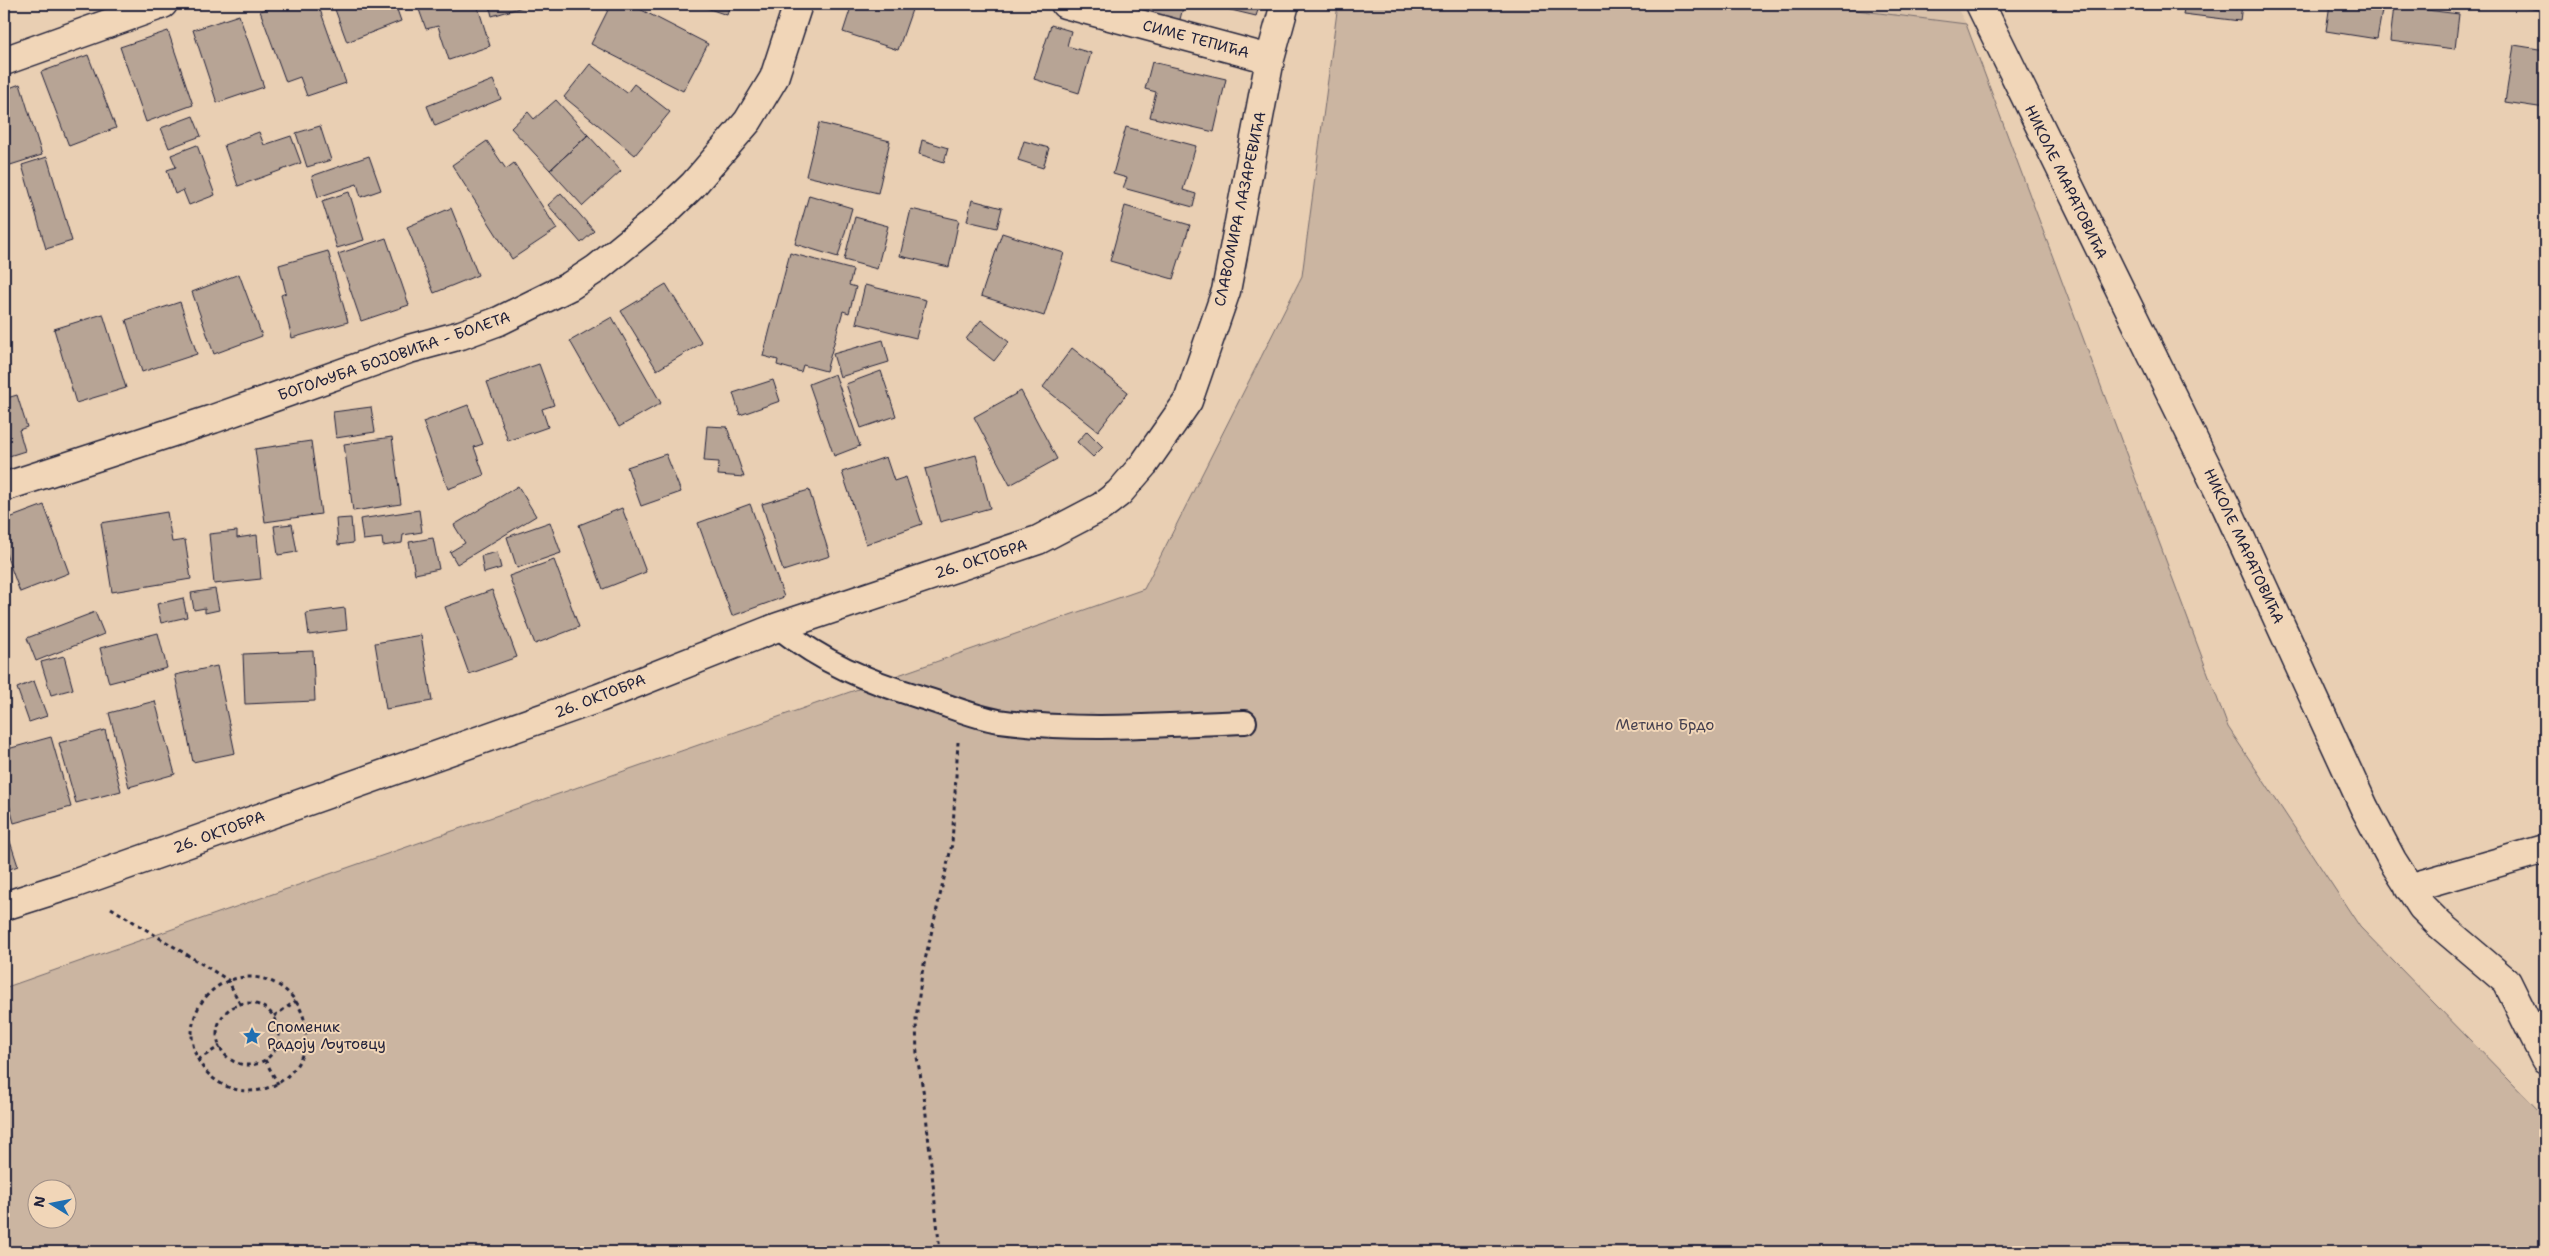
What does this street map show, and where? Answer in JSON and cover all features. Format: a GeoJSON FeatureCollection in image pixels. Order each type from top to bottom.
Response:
{"type":"FeatureCollection","features":[{"type":"Feature","properties":{"kind":"street"},"geometry":{"type":"LineString","coordinates":[[4,61],[164,4]]}},
{"type":"Feature","properties":{"kind":"street","name":"БОГОЉУБА БОЈОВИЋА - БОЛЕТА"},"geometry":{"type":"LineString","coordinates":[[4,487],[213,419],[409,349],[461,335],[499,321],[570,286],[596,269],[661,216],[693,185],[748,121],[774,78],[798,4]]}},
{"type":"Feature","properties":{"kind":"street","name":"СИМЕ ТЕПИЋА"},"geometry":{"type":"LineString","coordinates":[[1065,4],[1270,59]]}},
{"type":"Feature","properties":{"kind":"street","name":"СЛАВОМИРА ЛАЗАРЕВИЋА"},"geometry":{"type":"LineString","coordinates":[[1166,435],[1188,401],[1226,290],[1270,59],[1285,4]]}},
{"type":"Feature","properties":{"kind":"street","name":"НИКОЛЕ МАРАТОВИЋА"},"geometry":{"type":"LineString","coordinates":[[1980,4],[2226,506],[2364,807],[2409,888],[2440,925],[2507,982],[2545,1059]]}},
{"type":"Feature","properties":{"kind":"street","name":"26. ОКТОБРА"},"geometry":{"type":"LineString","coordinates":[[4,906],[73,884],[599,698],[778,627],[1038,540],[1101,507],[1119,493],[1166,435]]}},
{"type":"Feature","properties":{"kind":"street"},"geometry":{"type":"LineString","coordinates":[[2409,888],[2545,849]]}},
{"type":"Feature","properties":{"kind":"lane"},"geometry":{"type":"LineString","coordinates":[[778,627],[804,647],[844,670],[881,686],[998,721],[1055,726],[1132,726],[1245,722]]}},
{"type":"Feature","properties":{"kind":"path"},"geometry":{"type":"LineString","coordinates":[[940,1252],[924,1095],[917,1057],[916,1019],[922,973],[952,844],[956,799],[959,709]]}},
{"type":"Feature","properties":{"kind":"path"},"geometry":{"type":"LineString","coordinates":[[73,884],[228,980],[240,1004]]}},
{"type":"Feature","properties":{"kind":"path"},"geometry":{"type":"LineString","coordinates":[[247,976],[266,979],[283,987],[296,1001],[304,1018],[306,1037],[302,1055],[292,1072],[278,1084],[260,1090],[242,1091],[224,1086],[209,1075],[198,1060],[192,1042],[192,1023],[199,1004],[211,990],[228,980],[247,976]]}},
{"type":"Feature","properties":{"kind":"path"},"geometry":{"type":"LineString","coordinates":[[274,1016],[296,1001]]}},
{"type":"Feature","properties":{"kind":"path"},"geometry":{"type":"LineString","coordinates":[[240,1004],[259,1005],[274,1016],[278,1025],[278,1044],[265,1060],[256,1064],[240,1063],[226,1055],[220,1046],[218,1036],[219,1025],[224,1015],[240,1004]]}},
{"type":"Feature","properties":{"kind":"path"},"geometry":{"type":"LineString","coordinates":[[198,1060],[220,1046]]}},
{"type":"Feature","properties":{"kind":"path"},"geometry":{"type":"LineString","coordinates":[[265,1060],[278,1084]]}},
{"type":"Feature","properties":{"kind":"shaded area"},"geometry":{"type":"Polygon","coordinates":[[[1808,4],[1955,4],[1966,24],[1808,4]]]}},
{"type":"Feature","properties":{"kind":"green space","name":"Метино Брдо"},"geometry":{"type":"Polygon","coordinates":[[[1338,4],[1808,4],[1966,24],[2228,727],[2360,927],[2545,1117],[2545,1252],[4,1252],[4,988],[1144,589],[1302,276],[1338,4]]]}},
{"type":"Feature","properties":{"kind":"building"},"geometry":{"type":"Polygon","coordinates":[[[280,4],[318,4],[346,83],[307,96],[300,77],[286,82],[260,11],[280,4]]]}},
{"type":"Feature","properties":{"kind":"building"},"geometry":{"type":"Polygon","coordinates":[[[333,4],[395,4],[401,21],[347,42],[333,4]]]}},
{"type":"Feature","properties":{"kind":"building"},"geometry":{"type":"Polygon","coordinates":[[[417,4],[477,4],[490,46],[449,60],[438,26],[426,29],[417,4]]]}},
{"type":"Feature","properties":{"kind":"building"},"geometry":{"type":"Polygon","coordinates":[[[489,4],[533,4],[492,16],[489,4]]]}},
{"type":"Feature","properties":{"kind":"building"},"geometry":{"type":"Polygon","coordinates":[[[611,4],[630,4],[708,44],[683,91],[591,44],[611,4]]]}},
{"type":"Feature","properties":{"kind":"building"},"geometry":{"type":"Polygon","coordinates":[[[695,4],[730,4],[727,15],[695,4]]]}},
{"type":"Feature","properties":{"kind":"building"},"geometry":{"type":"Polygon","coordinates":[[[852,4],[914,4],[898,50],[843,32],[852,4]]]}},
{"type":"Feature","properties":{"kind":"building"},"geometry":{"type":"Polygon","coordinates":[[[1145,4],[1184,4],[1179,23],[1142,13],[1145,4]]]}},
{"type":"Feature","properties":{"kind":"building"},"geometry":{"type":"Polygon","coordinates":[[[1206,4],[1260,4],[1256,16],[1206,4]]]}},
{"type":"Feature","properties":{"kind":"building"},"geometry":{"type":"Polygon","coordinates":[[[2136,4],[2167,4],[2167,8],[2136,4]]]}},
{"type":"Feature","properties":{"kind":"building"},"geometry":{"type":"Polygon","coordinates":[[[2185,4],[2242,4],[2240,21],[2183,14],[2185,4]]]}},
{"type":"Feature","properties":{"kind":"building"},"geometry":{"type":"Polygon","coordinates":[[[2330,4],[2383,5],[2377,39],[2326,31],[2330,4]]]}},
{"type":"Feature","properties":{"kind":"building"},"geometry":{"type":"Polygon","coordinates":[[[2520,4],[2545,4],[2545,11],[2520,7],[2520,4]]]}},
{"type":"Feature","properties":{"kind":"building"},"geometry":{"type":"Polygon","coordinates":[[[2394,6],[2459,14],[2455,49],[2390,41],[2394,6]]]}},
{"type":"Feature","properties":{"kind":"building"},"geometry":{"type":"Polygon","coordinates":[[[239,15],[264,87],[217,103],[193,30],[239,15]]]}},
{"type":"Feature","properties":{"kind":"building"},"geometry":{"type":"Polygon","coordinates":[[[1051,25],[1071,31],[1067,46],[1091,53],[1079,93],[1034,79],[1051,25]]]}},
{"type":"Feature","properties":{"kind":"building"},"geometry":{"type":"Polygon","coordinates":[[[168,31],[193,105],[146,122],[120,47],[168,31]]]}},
{"type":"Feature","properties":{"kind":"building"},"geometry":{"type":"Polygon","coordinates":[[[2514,45],[2545,50],[2545,108],[2505,102],[2514,45]]]}},
{"type":"Feature","properties":{"kind":"building"},"geometry":{"type":"Polygon","coordinates":[[[88,55],[116,128],[69,146],[41,72],[88,55]]]}},
{"type":"Feature","properties":{"kind":"building"},"geometry":{"type":"Polygon","coordinates":[[[1152,62],[1226,79],[1214,132],[1150,117],[1156,92],[1145,89],[1152,62]]]}},
{"type":"Feature","properties":{"kind":"building"},"geometry":{"type":"Polygon","coordinates":[[[590,64],[627,93],[634,84],[670,112],[635,155],[564,97],[590,64]]]}},
{"type":"Feature","properties":{"kind":"building"},"geometry":{"type":"Polygon","coordinates":[[[493,80],[501,99],[435,126],[427,106],[493,80]]]}},
{"type":"Feature","properties":{"kind":"building"},"geometry":{"type":"Polygon","coordinates":[[[20,84],[42,155],[4,167],[4,90],[20,84]]]}},
{"type":"Feature","properties":{"kind":"building"},"geometry":{"type":"Polygon","coordinates":[[[556,100],[588,135],[550,170],[511,128],[528,112],[534,119],[556,100]]]}},
{"type":"Feature","properties":{"kind":"building"},"geometry":{"type":"Polygon","coordinates":[[[193,116],[201,136],[169,148],[161,128],[193,116]]]}},
{"type":"Feature","properties":{"kind":"building"},"geometry":{"type":"Polygon","coordinates":[[[819,123],[890,141],[878,193],[806,176],[819,123]]]}},
{"type":"Feature","properties":{"kind":"building"},"geometry":{"type":"Polygon","coordinates":[[[320,126],[331,160],[307,167],[296,133],[320,126]]]}},
{"type":"Feature","properties":{"kind":"building"},"geometry":{"type":"Polygon","coordinates":[[[1126,127],[1196,146],[1183,190],[1196,194],[1193,207],[1123,188],[1127,178],[1113,174],[1126,127]]]}},
{"type":"Feature","properties":{"kind":"building"},"geometry":{"type":"Polygon","coordinates":[[[259,132],[264,145],[291,136],[301,163],[238,186],[224,145],[259,132]]]}},
{"type":"Feature","properties":{"kind":"building"},"geometry":{"type":"Polygon","coordinates":[[[588,135],[621,171],[583,206],[550,170],[588,135]]]}},
{"type":"Feature","properties":{"kind":"building"},"geometry":{"type":"Polygon","coordinates":[[[922,140],[948,148],[944,162],[919,154],[922,140]]]}},
{"type":"Feature","properties":{"kind":"building"},"geometry":{"type":"Polygon","coordinates":[[[487,141],[506,169],[514,163],[557,229],[512,259],[452,165],[487,141]]]}},
{"type":"Feature","properties":{"kind":"building"},"geometry":{"type":"Polygon","coordinates":[[[1024,141],[1049,148],[1043,168],[1018,160],[1024,141]]]}},
{"type":"Feature","properties":{"kind":"building"},"geometry":{"type":"Polygon","coordinates":[[[197,145],[215,195],[189,205],[183,190],[175,194],[167,170],[176,167],[171,155],[197,145]]]}},
{"type":"Feature","properties":{"kind":"building"},"geometry":{"type":"Polygon","coordinates":[[[369,156],[381,190],[361,197],[357,184],[318,197],[312,176],[369,156]]]}},
{"type":"Feature","properties":{"kind":"building"},"geometry":{"type":"Polygon","coordinates":[[[47,157],[72,241],[46,249],[22,165],[47,157]]]}},
{"type":"Feature","properties":{"kind":"building"},"geometry":{"type":"Polygon","coordinates":[[[349,192],[364,240],[337,248],[322,201],[349,192]]]}},
{"type":"Feature","properties":{"kind":"building"},"geometry":{"type":"Polygon","coordinates":[[[561,193],[594,231],[581,243],[548,205],[561,193]]]}},
{"type":"Feature","properties":{"kind":"building"},"geometry":{"type":"Polygon","coordinates":[[[809,195],[852,208],[838,257],[795,244],[809,195]]]}},
{"type":"Feature","properties":{"kind":"building"},"geometry":{"type":"Polygon","coordinates":[[[972,200],[1002,208],[997,228],[967,221],[972,200]]]}},
{"type":"Feature","properties":{"kind":"building"},"geometry":{"type":"Polygon","coordinates":[[[1125,206],[1190,225],[1173,279],[1110,261],[1125,206]]]}},
{"type":"Feature","properties":{"kind":"building"},"geometry":{"type":"Polygon","coordinates":[[[451,208],[478,275],[434,293],[407,227],[451,208]]]}},
{"type":"Feature","properties":{"kind":"building"},"geometry":{"type":"Polygon","coordinates":[[[911,209],[959,220],[949,267],[900,256],[911,209]]]}},
{"type":"Feature","properties":{"kind":"building"},"geometry":{"type":"Polygon","coordinates":[[[855,217],[888,226],[877,269],[844,260],[855,217]]]}},
{"type":"Feature","properties":{"kind":"building"},"geometry":{"type":"Polygon","coordinates":[[[1002,233],[1064,253],[1044,316],[981,296],[1002,233]]]}},
{"type":"Feature","properties":{"kind":"building"},"geometry":{"type":"Polygon","coordinates":[[[386,238],[409,305],[361,321],[338,254],[386,238]]]}},
{"type":"Feature","properties":{"kind":"building"},"geometry":{"type":"Polygon","coordinates":[[[328,251],[348,322],[292,338],[281,295],[286,293],[279,265],[328,251]]]}},
{"type":"Feature","properties":{"kind":"building"},"geometry":{"type":"Polygon","coordinates":[[[790,253],[853,270],[849,285],[856,287],[849,313],[843,311],[826,371],[803,365],[801,372],[777,365],[778,360],[763,356],[790,253]]]}},
{"type":"Feature","properties":{"kind":"building"},"geometry":{"type":"Polygon","coordinates":[[[239,274],[262,336],[214,354],[192,292],[239,274]]]}},
{"type":"Feature","properties":{"kind":"building"},"geometry":{"type":"Polygon","coordinates":[[[666,284],[702,343],[657,370],[621,311],[666,284]]]}},
{"type":"Feature","properties":{"kind":"building"},"geometry":{"type":"Polygon","coordinates":[[[865,285],[926,300],[916,338],[856,323],[865,285]]]}},
{"type":"Feature","properties":{"kind":"building"},"geometry":{"type":"Polygon","coordinates":[[[180,302],[197,354],[142,372],[126,320],[180,302]]]}},
{"type":"Feature","properties":{"kind":"building"},"geometry":{"type":"Polygon","coordinates":[[[103,314],[126,388],[76,403],[54,329],[103,314]]]}},
{"type":"Feature","properties":{"kind":"building"},"geometry":{"type":"Polygon","coordinates":[[[612,317],[661,403],[619,427],[570,341],[612,317]]]}},
{"type":"Feature","properties":{"kind":"building"},"geometry":{"type":"Polygon","coordinates":[[[981,320],[1009,342],[994,361],[966,339],[981,320]]]}},
{"type":"Feature","properties":{"kind":"building"},"geometry":{"type":"Polygon","coordinates":[[[883,340],[889,362],[840,377],[833,354],[883,340]]]}},
{"type":"Feature","properties":{"kind":"building"},"geometry":{"type":"Polygon","coordinates":[[[1072,348],[1128,392],[1098,431],[1043,387],[1072,348]]]}},
{"type":"Feature","properties":{"kind":"building"},"geometry":{"type":"Polygon","coordinates":[[[539,364],[554,405],[542,409],[548,427],[508,441],[487,382],[539,364]]]}},
{"type":"Feature","properties":{"kind":"building"},"geometry":{"type":"Polygon","coordinates":[[[881,371],[896,416],[861,428],[846,384],[881,371]]]}},
{"type":"Feature","properties":{"kind":"building"},"geometry":{"type":"Polygon","coordinates":[[[835,374],[860,446],[834,456],[809,384],[835,374]]]}},
{"type":"Feature","properties":{"kind":"building"},"geometry":{"type":"Polygon","coordinates":[[[773,380],[780,401],[740,415],[733,393],[773,380]]]}},
{"type":"Feature","properties":{"kind":"building"},"geometry":{"type":"Polygon","coordinates":[[[4,386],[7,398],[17,395],[27,427],[19,430],[25,451],[6,457],[4,448],[4,386]]]}},
{"type":"Feature","properties":{"kind":"building"},"geometry":{"type":"Polygon","coordinates":[[[1021,391],[1057,459],[1010,485],[974,417],[1021,391]]]}},
{"type":"Feature","properties":{"kind":"building"},"geometry":{"type":"Polygon","coordinates":[[[468,405],[483,444],[474,447],[484,475],[448,489],[423,422],[468,405]]]}},
{"type":"Feature","properties":{"kind":"building"},"geometry":{"type":"Polygon","coordinates":[[[371,407],[375,432],[336,438],[333,412],[371,407]]]}},
{"type":"Feature","properties":{"kind":"building"},"geometry":{"type":"Polygon","coordinates":[[[707,426],[727,427],[744,477],[718,475],[719,462],[704,461],[707,426]]]}},
{"type":"Feature","properties":{"kind":"building"},"geometry":{"type":"Polygon","coordinates":[[[1087,431],[1103,447],[1093,457],[1077,442],[1087,431]]]}},
{"type":"Feature","properties":{"kind":"building"},"geometry":{"type":"Polygon","coordinates":[[[392,437],[401,504],[353,511],[344,444],[392,437]]]}},
{"type":"Feature","properties":{"kind":"building"},"geometry":{"type":"Polygon","coordinates":[[[311,441],[321,514],[265,522],[255,449],[311,441]]]}},
{"type":"Feature","properties":{"kind":"building"},"geometry":{"type":"Polygon","coordinates":[[[666,454],[681,492],[641,506],[627,467],[666,454]]]}},
{"type":"Feature","properties":{"kind":"building"},"geometry":{"type":"Polygon","coordinates":[[[976,455],[990,508],[940,522],[925,469],[976,455]]]}},
{"type":"Feature","properties":{"kind":"building"},"geometry":{"type":"Polygon","coordinates":[[[886,457],[894,481],[906,477],[922,524],[866,544],[842,472],[886,457]]]}},
{"type":"Feature","properties":{"kind":"building"},"geometry":{"type":"Polygon","coordinates":[[[518,486],[536,516],[457,564],[450,552],[465,543],[454,525],[518,486]]]}},
{"type":"Feature","properties":{"kind":"building"},"geometry":{"type":"Polygon","coordinates":[[[809,490],[830,556],[783,571],[762,504],[809,490]]]}},
{"type":"Feature","properties":{"kind":"building"},"geometry":{"type":"Polygon","coordinates":[[[750,504],[784,597],[732,616],[698,523],[750,504]]]}},
{"type":"Feature","properties":{"kind":"building"},"geometry":{"type":"Polygon","coordinates":[[[44,505],[69,573],[20,592],[4,549],[4,520],[44,505]]]}},
{"type":"Feature","properties":{"kind":"building"},"geometry":{"type":"Polygon","coordinates":[[[622,508],[646,572],[603,589],[579,525],[622,508]]]}},
{"type":"Feature","properties":{"kind":"building"},"geometry":{"type":"Polygon","coordinates":[[[419,510],[422,532],[403,535],[402,543],[383,546],[382,538],[363,540],[360,519],[419,510]]]}},
{"type":"Feature","properties":{"kind":"building"},"geometry":{"type":"Polygon","coordinates":[[[167,512],[172,542],[185,540],[191,579],[112,592],[101,523],[167,512]]]}},
{"type":"Feature","properties":{"kind":"building"},"geometry":{"type":"Polygon","coordinates":[[[351,518],[353,543],[338,545],[336,519],[351,518]]]}},
{"type":"Feature","properties":{"kind":"building"},"geometry":{"type":"Polygon","coordinates":[[[550,522],[561,553],[517,568],[507,537],[550,522]]]}},
{"type":"Feature","properties":{"kind":"building"},"geometry":{"type":"Polygon","coordinates":[[[292,524],[297,552],[278,555],[274,526],[292,524]]]}},
{"type":"Feature","properties":{"kind":"building"},"geometry":{"type":"Polygon","coordinates":[[[237,531],[237,538],[257,535],[261,579],[214,584],[209,534],[237,531]]]}},
{"type":"Feature","properties":{"kind":"building"},"geometry":{"type":"Polygon","coordinates":[[[433,538],[439,569],[415,574],[409,542],[433,538]]]}},
{"type":"Feature","properties":{"kind":"building"},"geometry":{"type":"Polygon","coordinates":[[[497,552],[501,568],[484,573],[481,556],[497,552]]]}},
{"type":"Feature","properties":{"kind":"building"},"geometry":{"type":"Polygon","coordinates":[[[554,560],[579,627],[535,644],[509,576],[554,560]]]}},
{"type":"Feature","properties":{"kind":"building"},"geometry":{"type":"Polygon","coordinates":[[[215,589],[219,610],[205,613],[205,608],[194,610],[191,593],[215,589]]]}},
{"type":"Feature","properties":{"kind":"building"},"geometry":{"type":"Polygon","coordinates":[[[492,590],[517,657],[469,674],[445,607],[492,590]]]}},
{"type":"Feature","properties":{"kind":"building"},"geometry":{"type":"Polygon","coordinates":[[[183,598],[187,617],[161,623],[157,604],[183,598]]]}},
{"type":"Feature","properties":{"kind":"building"},"geometry":{"type":"Polygon","coordinates":[[[345,608],[347,630],[309,635],[306,613],[345,608]]]}},
{"type":"Feature","properties":{"kind":"building"},"geometry":{"type":"Polygon","coordinates":[[[95,612],[104,634],[36,661],[27,638],[95,612]]]}},
{"type":"Feature","properties":{"kind":"building"},"geometry":{"type":"Polygon","coordinates":[[[158,633],[167,668],[109,683],[100,648],[158,633]]]}},
{"type":"Feature","properties":{"kind":"building"},"geometry":{"type":"Polygon","coordinates":[[[421,635],[432,701],[386,709],[375,643],[421,635]]]}},
{"type":"Feature","properties":{"kind":"building"},"geometry":{"type":"Polygon","coordinates":[[[313,651],[315,701],[245,704],[243,654],[313,651]]]}},
{"type":"Feature","properties":{"kind":"building"},"geometry":{"type":"Polygon","coordinates":[[[64,656],[73,689],[51,695],[41,662],[64,656]]]}},
{"type":"Feature","properties":{"kind":"building"},"geometry":{"type":"Polygon","coordinates":[[[217,666],[235,753],[193,762],[175,675],[217,666]]]}},
{"type":"Feature","properties":{"kind":"building"},"geometry":{"type":"Polygon","coordinates":[[[34,681],[47,716],[29,722],[17,688],[34,681]]]}},
{"type":"Feature","properties":{"kind":"building"},"geometry":{"type":"Polygon","coordinates":[[[155,701],[175,774],[129,787],[109,713],[155,701]]]}},
{"type":"Feature","properties":{"kind":"building"},"geometry":{"type":"Polygon","coordinates":[[[105,730],[121,791],[76,803],[59,743],[105,730]]]}},
{"type":"Feature","properties":{"kind":"building"},"geometry":{"type":"Polygon","coordinates":[[[51,737],[71,807],[14,823],[4,785],[4,750],[51,737]]]}},
{"type":"Feature","properties":{"kind":"building"},"geometry":{"type":"Polygon","coordinates":[[[4,823],[18,866],[4,871],[4,823]]]}},
{"type":"Feature","properties":{"kind":"place","name":"Споменик Радоју Љутовцу"},"geometry":{"type":"Point","coordinates":[252,1036]}}]}
